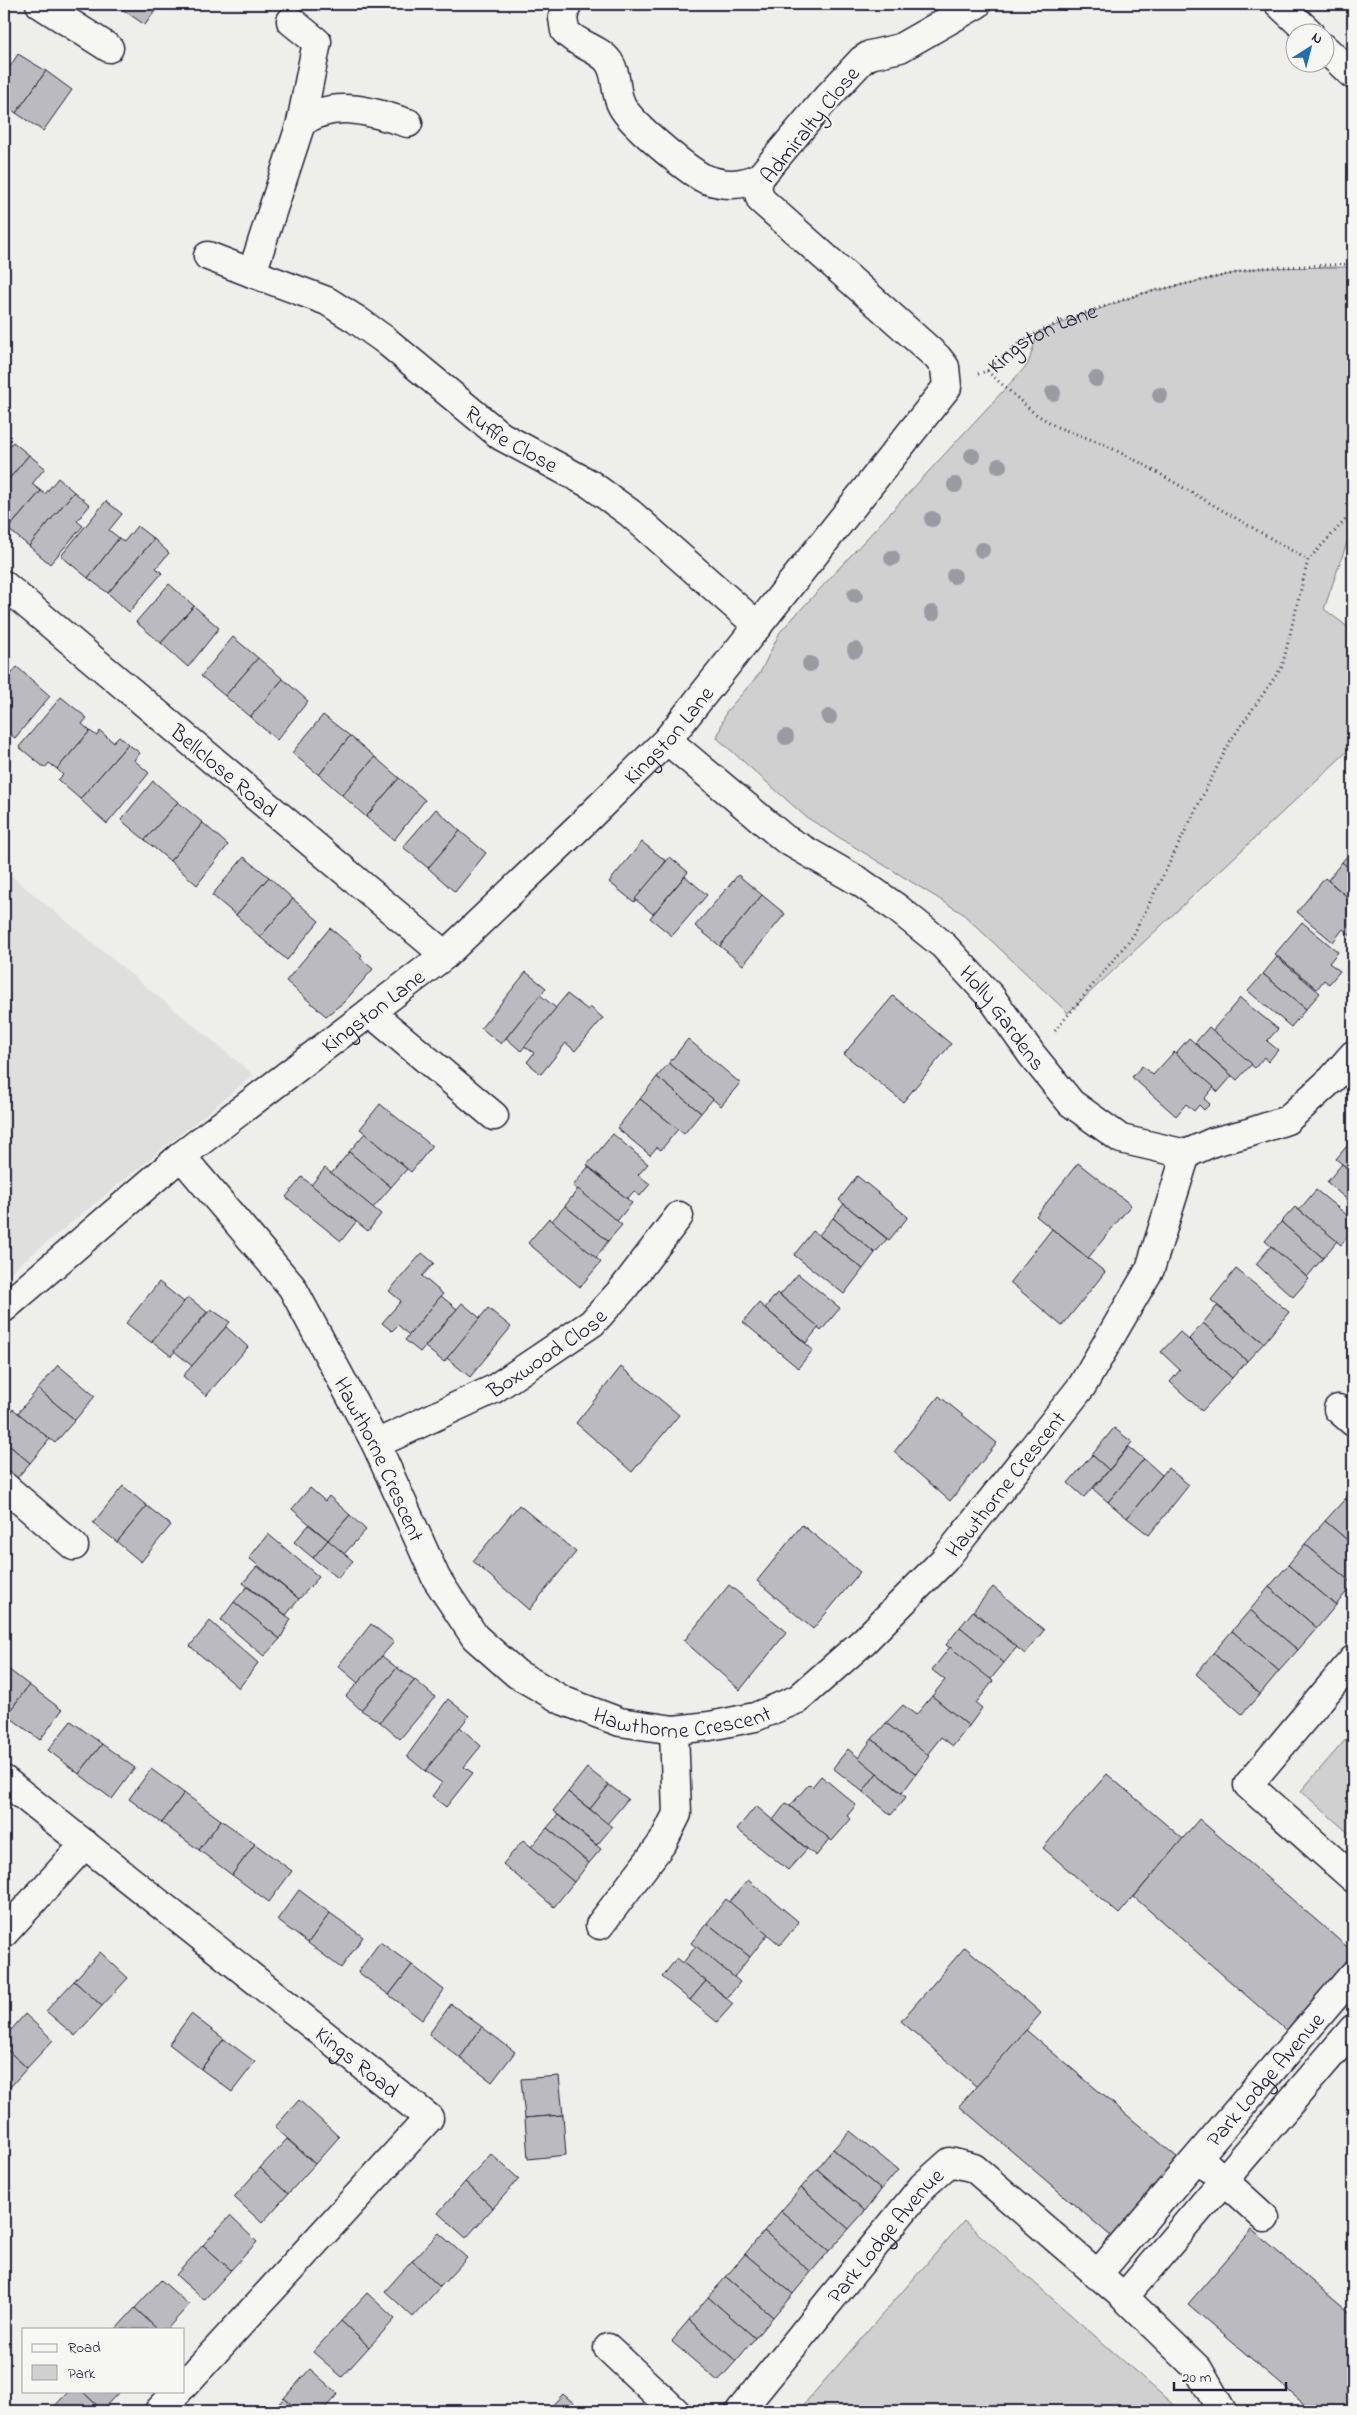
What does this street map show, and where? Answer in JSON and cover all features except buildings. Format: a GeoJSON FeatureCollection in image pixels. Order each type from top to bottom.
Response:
{"type":"FeatureCollection","features":[{"type":"Feature","properties":{"kind":"street"},"geometry":{"type":"LineString","coordinates":[[40,4],[109,48]]}},
{"type":"Feature","properties":{"kind":"street"},"geometry":{"type":"LineString","coordinates":[[567,4],[562,18],[564,29],[573,39],[608,61],[615,74],[621,105],[628,116],[698,175],[719,184],[753,187]]}},
{"type":"Feature","properties":{"kind":"street","name":"Admiralty Close"},"geometry":{"type":"LineString","coordinates":[[948,387],[944,367],[937,357],[753,187],[822,102],[862,60],[870,54],[900,48],[977,4]]}},
{"type":"Feature","properties":{"kind":"street"},"geometry":{"type":"LineString","coordinates":[[1278,4],[1298,22]]}},
{"type":"Feature","properties":{"kind":"street"},"geometry":{"type":"LineString","coordinates":[[252,273],[301,123],[317,42],[290,22]]}},
{"type":"Feature","properties":{"kind":"street"},"geometry":{"type":"LineString","coordinates":[[1334,57],[1353,75]]}},
{"type":"Feature","properties":{"kind":"street"},"geometry":{"type":"LineString","coordinates":[[301,123],[315,113],[340,108],[360,109],[408,123]]}},
{"type":"Feature","properties":{"kind":"street","name":"Ruffle Close"},"geometry":{"type":"LineString","coordinates":[[208,256],[327,301],[357,320],[385,340],[501,436],[590,484],[630,513],[758,626]]}},
{"type":"Feature","properties":{"kind":"street","name":"Kingston Lane"},"geometry":{"type":"LineString","coordinates":[[4,1308],[181,1156],[445,956],[667,740],[948,387]]}},
{"type":"Feature","properties":{"kind":"street","name":"Bellclose Road"},"geometry":{"type":"LineString","coordinates":[[4,585],[445,956]]}},
{"type":"Feature","properties":{"kind":"street","name":"Holly Gardens"},"geometry":{"type":"LineString","coordinates":[[667,740],[785,839],[860,882],[897,908],[943,946],[991,997],[1032,1055],[1071,1103],[1121,1139],[1186,1154]]}},
{"type":"Feature","properties":{"kind":"street"},"geometry":{"type":"LineString","coordinates":[[370,1012],[494,1116]]}},
{"type":"Feature","properties":{"kind":"street"},"geometry":{"type":"LineString","coordinates":[[1186,1154],[1213,1142],[1287,1120],[1332,1080],[1353,1055]]}},
{"type":"Feature","properties":{"kind":"street","name":"Hawthorne Crescent"},"geometry":{"type":"LineString","coordinates":[[181,1156],[292,1288],[376,1444],[436,1578],[475,1637],[517,1674],[564,1701],[620,1722],[674,1730],[710,1726],[755,1717],[798,1699],[864,1641],[945,1559],[1082,1386],[1150,1269],[1186,1154]]}},
{"type":"Feature","properties":{"kind":"street","name":"Boxwood Close"},"geometry":{"type":"LineString","coordinates":[[376,1444],[494,1388],[592,1323],[623,1289],[679,1216]]}},
{"type":"Feature","properties":{"kind":"street"},"geometry":{"type":"LineString","coordinates":[[4,1486],[74,1546]]}},
{"type":"Feature","properties":{"kind":"street"},"geometry":{"type":"LineString","coordinates":[[1353,1660],[1248,1785],[1353,1878]]}},
{"type":"Feature","properties":{"kind":"street"},"geometry":{"type":"LineString","coordinates":[[600,1925],[663,1842],[677,1814],[674,1730]]}},
{"type":"Feature","properties":{"kind":"street","name":"Kings Road"},"geometry":{"type":"LineString","coordinates":[[4,1780],[429,2118],[185,2384]]}},
{"type":"Feature","properties":{"kind":"street"},"geometry":{"type":"LineString","coordinates":[[4,1933],[85,1844]]}},
{"type":"Feature","properties":{"kind":"street","name":"Park Lodge Avenue"},"geometry":{"type":"LineString","coordinates":[[1097,2275],[1353,1975]]}},
{"type":"Feature","properties":{"kind":"street","name":"Park Lodge Avenue"},"geometry":{"type":"LineString","coordinates":[[1124,2297],[1353,2029]]}},
{"type":"Feature","properties":{"kind":"street"},"geometry":{"type":"LineString","coordinates":[[1198,2158],[1265,2218]]}},
{"type":"Feature","properties":{"kind":"street","name":"Park Lodge Avenue"},"geometry":{"type":"LineString","coordinates":[[740,2411],[923,2186],[950,2162],[974,2168],[1124,2297],[1198,2369],[1222,2411]]}},
{"type":"Feature","properties":{"kind":"street"},"geometry":{"type":"LineString","coordinates":[[608,2348],[675,2411]]}},
{"type":"Feature","properties":{"kind":"street"},"geometry":{"type":"LineString","coordinates":[[160,2411],[177,2392]]}},
{"type":"Feature","properties":{"kind":"path","name":"Kingston Lane"},"geometry":{"type":"LineString","coordinates":[[948,387],[987,371],[1021,340],[1064,320],[1140,294],[1258,268],[1353,264]]}},
{"type":"Feature","properties":{"kind":"path"},"geometry":{"type":"LineString","coordinates":[[987,371],[1034,413],[1057,427],[1101,443],[1141,463],[1308,560]]}},
{"type":"Feature","properties":{"kind":"path"},"geometry":{"type":"LineString","coordinates":[[1032,1055],[1133,936],[1229,743],[1282,667],[1308,560],[1353,512]]}},
{"type":"Feature","properties":{"kind":"shaded area"},"geometry":{"type":"Polygon","coordinates":[[[4,870],[254,1075],[4,1277],[4,870]]]}},
{"type":"Feature","properties":{"kind":"green space"},"geometry":{"type":"Polygon","coordinates":[[[1353,267],[1353,525],[1324,609],[1353,631],[1353,746],[1068,1013],[962,913],[806,817],[717,738],[726,712],[760,673],[780,632],[1028,364],[1038,332],[1140,294],[1258,268],[1353,267]]]}},
{"type":"Feature","properties":{"kind":"green space"},"geometry":{"type":"Polygon","coordinates":[[[1353,1731],[1353,1837],[1301,1791],[1353,1731]]]}},
{"type":"Feature","properties":{"kind":"green space"},"geometry":{"type":"Polygon","coordinates":[[[964,2221],[1177,2408],[1174,2411],[798,2411],[964,2221]]]}}]}
